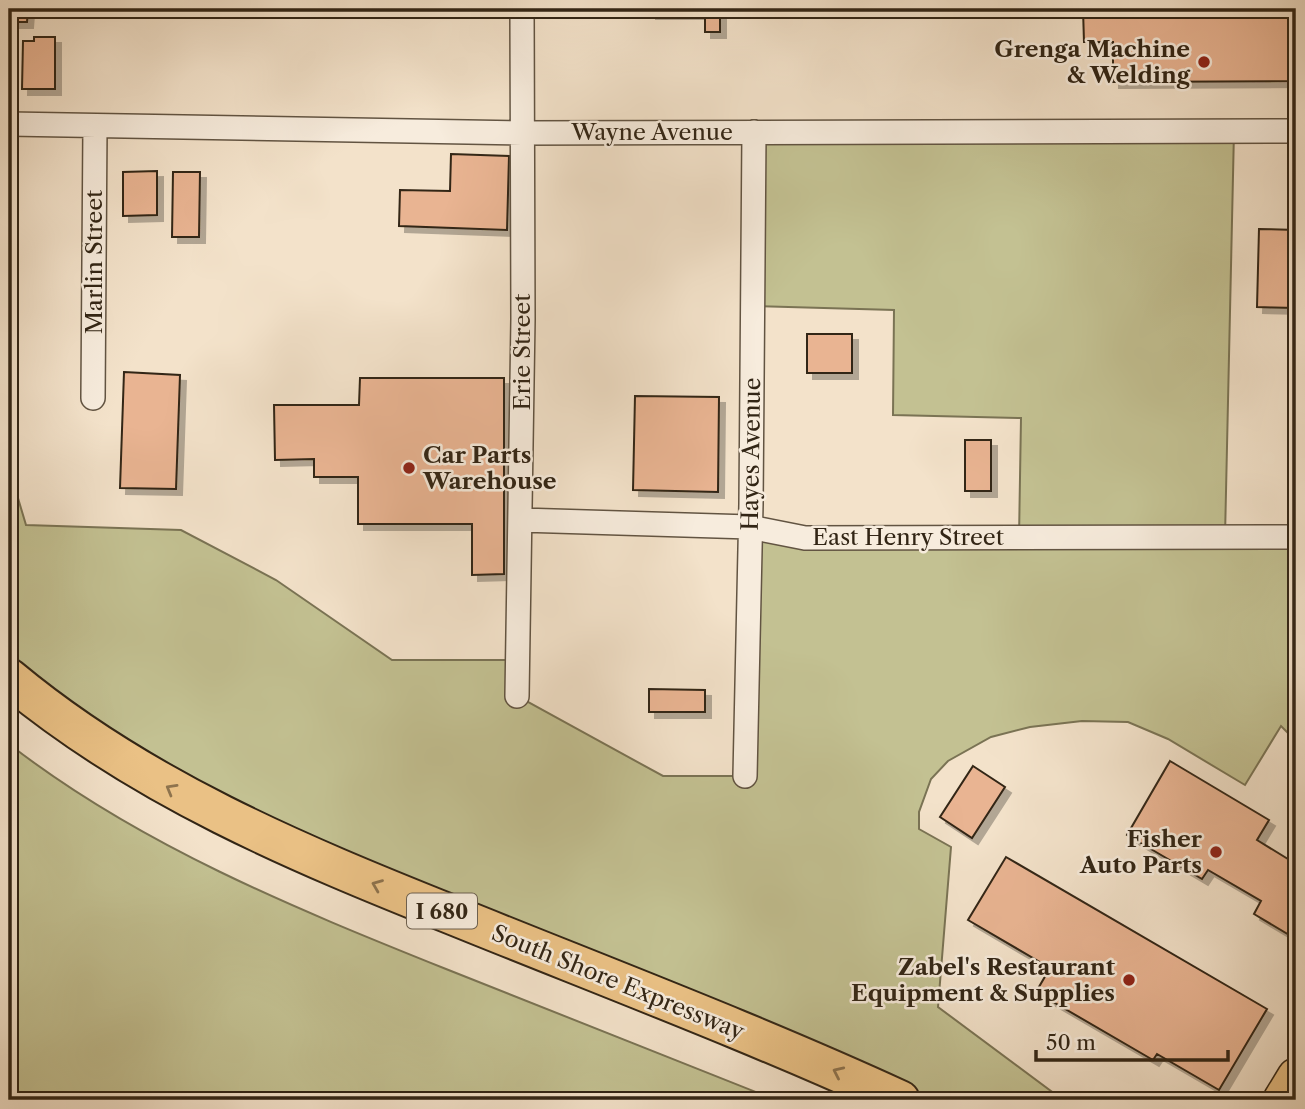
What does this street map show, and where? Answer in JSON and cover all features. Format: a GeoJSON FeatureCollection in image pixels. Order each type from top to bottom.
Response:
{"type":"FeatureCollection","features":[{"type":"Feature","properties":{"kind":"highway","name":"South Shore Expressway"},"geometry":{"type":"LineString","coordinates":[[9,678],[79,732],[128,764],[263,835],[376,885],[823,1065],[900,1100]]}},
{"type":"Feature","properties":{"kind":"main road"},"geometry":{"type":"LineString","coordinates":[[1282,1100],[1296,1077]]}},
{"type":"Feature","properties":{"kind":"street","name":"Erie Street"},"geometry":{"type":"LineString","coordinates":[[517,695],[523,333],[522,9]]}},
{"type":"Feature","properties":{"kind":"street","name":"Wayne Avenue"},"geometry":{"type":"LineString","coordinates":[[9,124],[522,133],[1296,131]]}},
{"type":"Feature","properties":{"kind":"street","name":"Marlin Street"},"geometry":{"type":"LineString","coordinates":[[93,398],[95,126]]}},
{"type":"Feature","properties":{"kind":"street","name":"Hayes Avenue"},"geometry":{"type":"LineString","coordinates":[[745,776],[754,132]]}},
{"type":"Feature","properties":{"kind":"street","name":"East Henry Street"},"geometry":{"type":"LineString","coordinates":[[521,520],[750,527],[805,538],[1296,537]]}},
{"type":"Feature","properties":{"kind":"shaded area"},"geometry":{"type":"Polygon","coordinates":[[[1234,131],[1225,537],[1296,537],[1296,741],[1281,726],[1245,785],[1168,739],[1128,722],[1082,721],[1030,727],[991,737],[948,761],[931,779],[919,812],[919,829],[951,847],[938,1007],[1063,1100],[900,1100],[363,880],[9,678],[9,468],[26,525],[181,530],[276,580],[392,660],[518,660],[517,696],[663,776],[744,776],[750,527],[1019,538],[1021,418],[893,415],[894,310],[752,306],[754,132],[1234,131]]]}},
{"type":"Feature","properties":{"kind":"shaded area"},"geometry":{"type":"Polygon","coordinates":[[[9,744],[111,813],[219,872],[275,898],[776,1100],[9,1100],[9,744]]]}},
{"type":"Feature","properties":{"kind":"building"},"geometry":{"type":"Polygon","coordinates":[[[9,9],[28,9],[27,22],[9,22],[9,9]]]}},
{"type":"Feature","properties":{"kind":"building"},"geometry":{"type":"Polygon","coordinates":[[[650,9],[720,9],[720,32],[705,32],[705,13],[650,13],[650,9]]]}},
{"type":"Feature","properties":{"kind":"building","name":"Grenga Machine & Welding"},"geometry":{"type":"Polygon","coordinates":[[[1083,9],[1296,9],[1296,81],[1113,82],[1113,42],[1084,42],[1083,9]]]}},
{"type":"Feature","properties":{"kind":"building"},"geometry":{"type":"Polygon","coordinates":[[[34,37],[55,37],[55,89],[22,89],[23,41],[34,41],[34,37]]]}},
{"type":"Feature","properties":{"kind":"building"},"geometry":{"type":"Polygon","coordinates":[[[451,154],[509,156],[507,230],[399,226],[400,190],[450,191],[451,154]]]}},
{"type":"Feature","properties":{"kind":"building"},"geometry":{"type":"Polygon","coordinates":[[[157,171],[157,215],[123,216],[123,172],[157,171]]]}},
{"type":"Feature","properties":{"kind":"building"},"geometry":{"type":"Polygon","coordinates":[[[173,172],[200,172],[199,237],[172,237],[173,172]]]}},
{"type":"Feature","properties":{"kind":"building"},"geometry":{"type":"Polygon","coordinates":[[[1259,229],[1296,230],[1296,308],[1257,307],[1259,229]]]}},
{"type":"Feature","properties":{"kind":"building"},"geometry":{"type":"Polygon","coordinates":[[[807,334],[852,334],[852,373],[807,373],[807,334]]]}},
{"type":"Feature","properties":{"kind":"building"},"geometry":{"type":"Polygon","coordinates":[[[124,372],[180,375],[176,489],[120,488],[124,372]]]}},
{"type":"Feature","properties":{"kind":"building","name":"Car Parts Warehouse"},"geometry":{"type":"Polygon","coordinates":[[[360,378],[504,378],[504,574],[472,575],[472,524],[358,524],[358,477],[314,477],[314,459],[275,460],[274,405],[359,405],[360,378]]]}},
{"type":"Feature","properties":{"kind":"building"},"geometry":{"type":"Polygon","coordinates":[[[635,396],[719,397],[718,492],[633,490],[635,396]]]}},
{"type":"Feature","properties":{"kind":"building"},"geometry":{"type":"Polygon","coordinates":[[[965,440],[991,440],[991,491],[965,491],[965,440]]]}},
{"type":"Feature","properties":{"kind":"building"},"geometry":{"type":"Polygon","coordinates":[[[649,689],[705,690],[705,712],[649,712],[649,689]]]}},
{"type":"Feature","properties":{"kind":"building","name":"Fisher Auto Parts"},"geometry":{"type":"Polygon","coordinates":[[[1170,761],[1269,820],[1257,840],[1296,864],[1296,939],[1254,914],[1261,901],[1208,870],[1202,879],[1127,835],[1170,761]]]}},
{"type":"Feature","properties":{"kind":"building"},"geometry":{"type":"Polygon","coordinates":[[[973,766],[1005,787],[972,838],[940,817],[973,766]]]}},
{"type":"Feature","properties":{"kind":"building","name":"Zabel's Restaurant Equipment & Supplies"},"geometry":{"type":"Polygon","coordinates":[[[1006,857],[1267,1009],[1219,1090],[1157,1054],[1153,1060],[1036,992],[1050,968],[968,920],[1006,857]]]}},
{"type":"Feature","properties":{"kind":"place","name":"Grenga Machine & Welding"},"geometry":{"type":"Point","coordinates":[1204,62]}},
{"type":"Feature","properties":{"kind":"place","name":"Car Parts Warehouse"},"geometry":{"type":"Point","coordinates":[409,468]}},
{"type":"Feature","properties":{"kind":"place","name":"Fisher Auto Parts"},"geometry":{"type":"Point","coordinates":[1216,852]}},
{"type":"Feature","properties":{"kind":"place","name":"Zabel's Restaurant Equipment & Supplies"},"geometry":{"type":"Point","coordinates":[1129,980]}}]}
